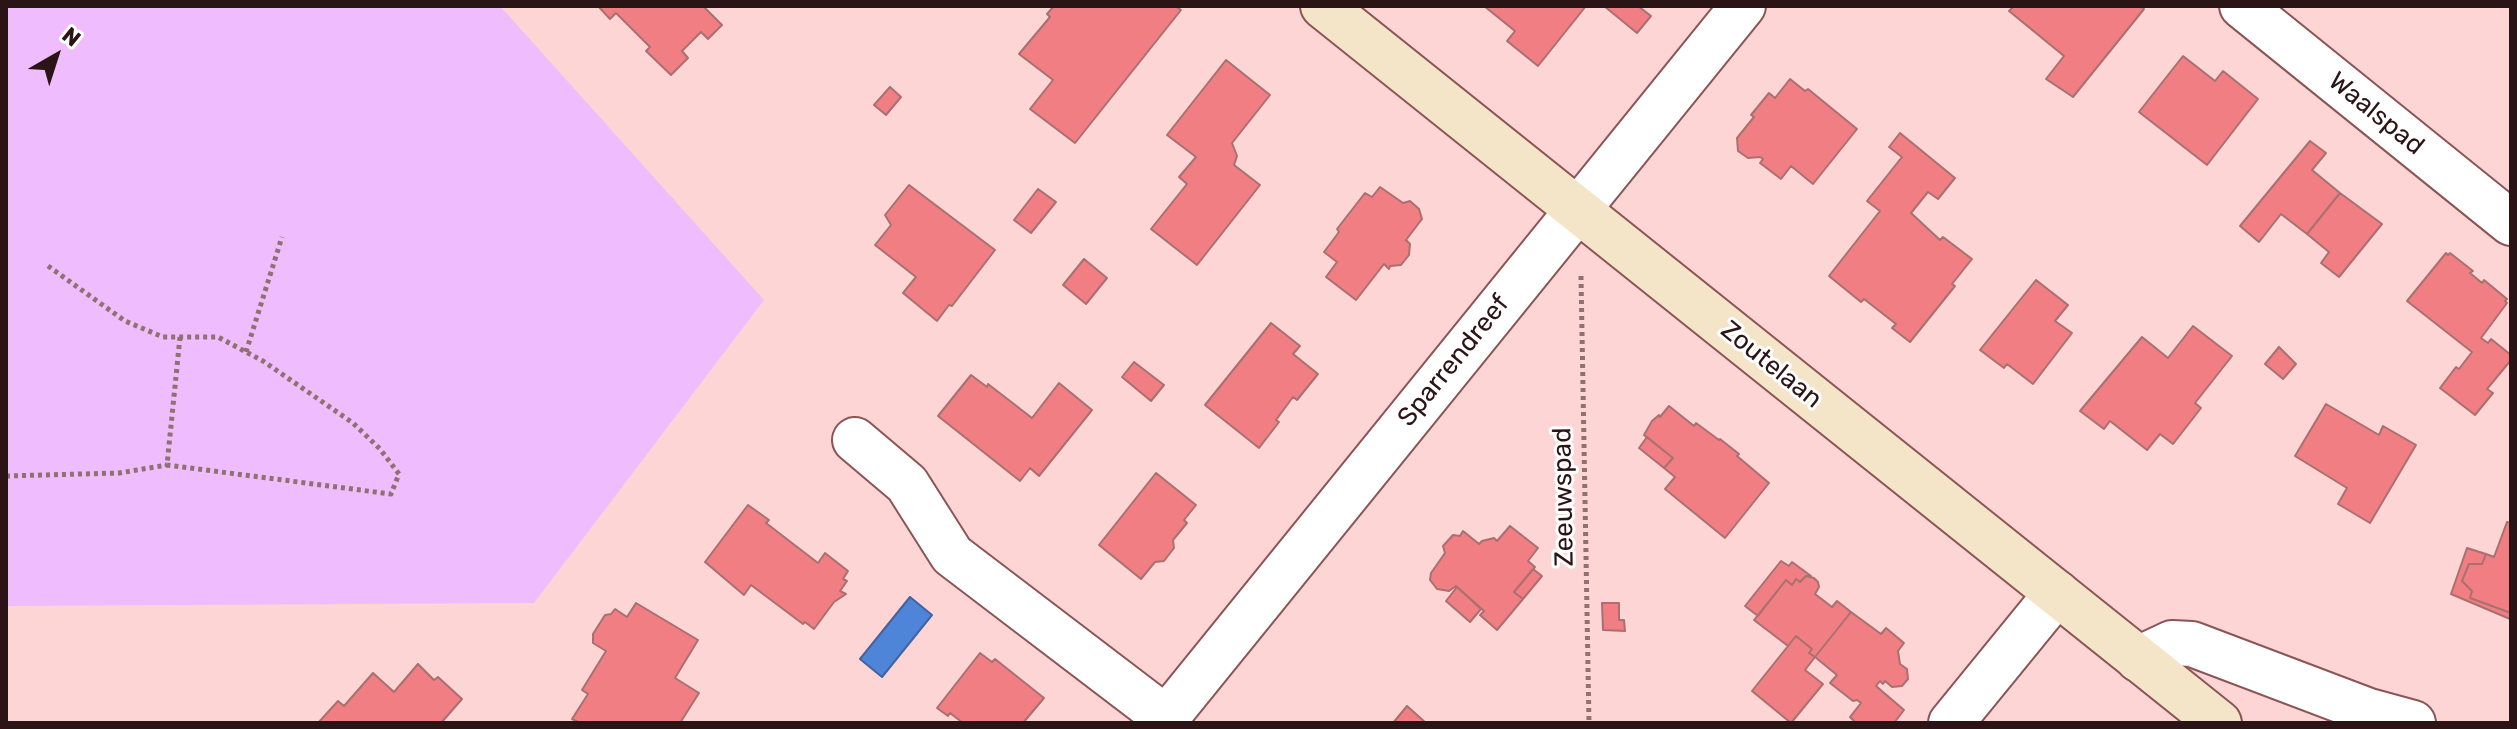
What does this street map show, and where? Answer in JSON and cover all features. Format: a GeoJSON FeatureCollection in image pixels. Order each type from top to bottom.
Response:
{"type":"FeatureCollection","features":[{"type":"Feature","properties":{"kind":"street","name":"Zoutelaan"},"geometry":{"type":"LineString","coordinates":[[1323,6],[2219,723]]}},
{"type":"Feature","properties":{"kind":"street","name":"Sparrendreef"},"geometry":{"type":"LineString","coordinates":[[855,440],[907,484],[952,555],[1164,720],[1743,6]]}},
{"type":"Feature","properties":{"kind":"street","name":"Waalspad"},"geometry":{"type":"LineString","coordinates":[[2242,6],[2511,223]]}},
{"type":"Feature","properties":{"kind":"street"},"geometry":{"type":"LineString","coordinates":[[1951,723],[2057,593]]}},
{"type":"Feature","properties":{"kind":"street"},"geometry":{"type":"LineString","coordinates":[[2138,659],[2172,643],[2192,644],[2366,717],[2413,723]]}},
{"type":"Feature","properties":{"kind":"path"},"geometry":{"type":"LineString","coordinates":[[246,352],[282,237]]}},
{"type":"Feature","properties":{"kind":"path"},"geometry":{"type":"LineString","coordinates":[[6,476],[119,473],[167,465],[391,494],[399,474],[380,449],[353,423],[263,361],[218,337],[163,337],[125,321],[48,266]]}},
{"type":"Feature","properties":{"kind":"path","name":"Zeeuwspad"},"geometry":{"type":"LineString","coordinates":[[1581,270],[1589,723]]}},
{"type":"Feature","properties":{"kind":"path"},"geometry":{"type":"LineString","coordinates":[[167,465],[180,337]]}},
{"type":"Feature","properties":{"kind":"shaded area"},"geometry":{"type":"Polygon","coordinates":[[[6,6],[500,6],[764,300],[534,603],[6,606],[6,6]]]}},
{"type":"Feature","properties":{"kind":"water"},"geometry":{"type":"Polygon","coordinates":[[[910,597],[932,615],[882,677],[860,659],[910,597]]]}},
{"type":"Feature","properties":{"kind":"building"},"geometry":{"type":"Polygon","coordinates":[[[598,6],[703,6],[722,25],[708,39],[701,32],[682,51],[688,58],[671,75],[646,51],[650,47],[616,13],[610,19],[598,6]]]}},
{"type":"Feature","properties":{"kind":"building"},"geometry":{"type":"Polygon","coordinates":[[[1054,6],[1175,6],[1181,10],[1075,143],[1030,109],[1053,80],[1019,54],[1050,17],[1047,14],[1054,6]]]}},
{"type":"Feature","properties":{"kind":"building"},"geometry":{"type":"Polygon","coordinates":[[[1484,6],[1586,6],[1538,66],[1507,41],[1515,31],[1484,6]]]}},
{"type":"Feature","properties":{"kind":"building"},"geometry":{"type":"Polygon","coordinates":[[[1604,6],[1638,6],[1651,16],[1637,33],[1604,6]]]}},
{"type":"Feature","properties":{"kind":"building"},"geometry":{"type":"Polygon","coordinates":[[[2014,6],[2140,6],[2144,9],[2073,97],[2046,79],[2064,56],[2009,11],[2014,6]]]}},
{"type":"Feature","properties":{"kind":"building"},"geometry":{"type":"Polygon","coordinates":[[[2183,56],[2215,81],[2223,71],[2258,99],[2207,165],[2139,112],[2183,56]]]}},
{"type":"Feature","properties":{"kind":"building"},"geometry":{"type":"Polygon","coordinates":[[[1226,60],[1270,95],[1232,143],[1237,156],[1234,165],[1260,185],[1197,265],[1151,229],[1187,184],[1179,177],[1196,157],[1167,135],[1226,60]]]}},
{"type":"Feature","properties":{"kind":"building"},"geometry":{"type":"Polygon","coordinates":[[[1790,79],[1805,91],[1808,89],[1857,129],[1813,184],[1791,166],[1781,179],[1760,163],[1763,159],[1760,157],[1748,158],[1738,151],[1737,138],[1754,117],[1751,115],[1769,93],[1775,98],[1790,79]]]}},
{"type":"Feature","properties":{"kind":"building"},"geometry":{"type":"Polygon","coordinates":[[[890,87],[901,97],[886,115],[874,105],[890,87]]]}},
{"type":"Feature","properties":{"kind":"building"},"geometry":{"type":"Polygon","coordinates":[[[1900,133],[1955,178],[1938,199],[1928,192],[1911,213],[1940,240],[1943,237],[1972,259],[1952,284],[1955,286],[1910,342],[1892,328],[1896,324],[1864,299],[1861,302],[1829,276],[1880,211],[1867,201],[1902,157],[1889,147],[1900,133]]]}},
{"type":"Feature","properties":{"kind":"building"},"geometry":{"type":"Polygon","coordinates":[[[2310,141],[2326,153],[2312,170],[2340,193],[2307,234],[2281,214],[2259,242],[2240,226],[2310,141]]]}},
{"type":"Feature","properties":{"kind":"building"},"geometry":{"type":"Polygon","coordinates":[[[909,185],[995,250],[937,321],[903,293],[916,277],[875,245],[891,225],[885,215],[909,185]]]}},
{"type":"Feature","properties":{"kind":"building"},"geometry":{"type":"Polygon","coordinates":[[[1380,187],[1403,203],[1410,201],[1419,209],[1422,219],[1406,240],[1410,244],[1409,255],[1401,265],[1390,266],[1389,269],[1384,264],[1356,300],[1326,277],[1337,262],[1324,252],[1339,232],[1337,229],[1365,193],[1372,197],[1380,187]]]}},
{"type":"Feature","properties":{"kind":"building"},"geometry":{"type":"Polygon","coordinates":[[[1038,189],[1056,202],[1031,233],[1014,220],[1038,189]]]}},
{"type":"Feature","properties":{"kind":"building"},"geometry":{"type":"Polygon","coordinates":[[[2340,193],[2382,224],[2339,277],[2321,263],[2329,252],[2307,234],[2340,193]]]}},
{"type":"Feature","properties":{"kind":"building"},"geometry":{"type":"Polygon","coordinates":[[[2446,253],[2450,253],[2473,271],[2470,273],[2482,283],[2484,280],[2507,299],[2481,338],[2488,343],[2491,339],[2511,355],[2511,360],[2487,389],[2493,393],[2475,415],[2440,388],[2472,352],[2407,301],[2446,253]]]}},
{"type":"Feature","properties":{"kind":"building"},"geometry":{"type":"Polygon","coordinates":[[[1084,259],[1107,278],[1086,304],[1063,285],[1084,259]]]}},
{"type":"Feature","properties":{"kind":"building"},"geometry":{"type":"Polygon","coordinates":[[[2036,280],[2068,305],[2055,321],[2072,333],[2033,384],[2007,364],[2004,368],[1980,350],[2036,280]]]}},
{"type":"Feature","properties":{"kind":"building"},"geometry":{"type":"Polygon","coordinates":[[[1271,323],[1300,346],[1293,354],[1318,374],[1297,400],[1293,397],[1259,448],[1205,405],[1271,323]]]}},
{"type":"Feature","properties":{"kind":"building"},"geometry":{"type":"Polygon","coordinates":[[[2193,326],[2232,356],[2195,403],[2201,408],[2173,444],[2160,434],[2147,450],[2110,421],[2104,429],[2080,411],[2142,337],[2168,358],[2193,326]]]}},
{"type":"Feature","properties":{"kind":"building"},"geometry":{"type":"Polygon","coordinates":[[[2279,347],[2296,364],[2283,379],[2265,364],[2279,347]]]}},
{"type":"Feature","properties":{"kind":"building"},"geometry":{"type":"Polygon","coordinates":[[[1134,362],[1164,385],[1151,401],[1122,377],[1134,362]]]}},
{"type":"Feature","properties":{"kind":"building"},"geometry":{"type":"Polygon","coordinates":[[[971,375],[987,387],[988,384],[1032,418],[1059,383],[1092,410],[1039,476],[1030,468],[1020,481],[938,416],[971,375]]]}},
{"type":"Feature","properties":{"kind":"building"},"geometry":{"type":"Polygon","coordinates":[[[2326,404],[2379,435],[2383,426],[2416,445],[2370,523],[2338,504],[2347,488],[2295,456],[2326,404]]]}},
{"type":"Feature","properties":{"kind":"building"},"geometry":{"type":"Polygon","coordinates":[[[1669,406],[1694,426],[1696,423],[1720,439],[1769,483],[1725,538],[1665,489],[1675,477],[1664,468],[1673,458],[1644,435],[1652,421],[1669,406]]]}},
{"type":"Feature","properties":{"kind":"building"},"geometry":{"type":"Polygon","coordinates":[[[1647,437],[1673,458],[1664,468],[1639,448],[1647,437]]]}},
{"type":"Feature","properties":{"kind":"building"},"geometry":{"type":"Polygon","coordinates":[[[1156,473],[1196,505],[1173,540],[1174,548],[1164,561],[1155,562],[1141,579],[1099,545],[1156,473]]]}},
{"type":"Feature","properties":{"kind":"building"},"geometry":{"type":"Polygon","coordinates":[[[748,505],[818,563],[825,553],[848,571],[843,579],[847,581],[840,591],[846,594],[834,602],[814,629],[751,585],[744,595],[705,562],[748,505]]]}},
{"type":"Feature","properties":{"kind":"building"},"geometry":{"type":"Polygon","coordinates":[[[2507,522],[2511,523],[2511,613],[2470,598],[2472,591],[2462,581],[2469,564],[2482,564],[2486,554],[2494,557],[2507,522]]]}},
{"type":"Feature","properties":{"kind":"building"},"geometry":{"type":"Polygon","coordinates":[[[1510,526],[1538,548],[1528,561],[1535,567],[1514,592],[1523,599],[1497,630],[1480,615],[1484,611],[1456,586],[1449,591],[1437,589],[1430,580],[1431,573],[1445,553],[1443,546],[1453,535],[1460,536],[1463,531],[1479,544],[1494,538],[1497,541],[1510,526]]]}},
{"type":"Feature","properties":{"kind":"building"},"geometry":{"type":"Polygon","coordinates":[[[2467,548],[2486,554],[2482,564],[2469,564],[2462,581],[2472,591],[2470,598],[2511,613],[2510,619],[2451,594],[2467,548]]]}},
{"type":"Feature","properties":{"kind":"building"},"geometry":{"type":"Polygon","coordinates":[[[1781,561],[1789,566],[1792,562],[1811,576],[1800,582],[1796,579],[1792,585],[1786,580],[1758,616],[1745,606],[1781,561]]]}},
{"type":"Feature","properties":{"kind":"building"},"geometry":{"type":"Polygon","coordinates":[[[1533,569],[1542,576],[1523,599],[1514,592],[1533,569]]]}},
{"type":"Feature","properties":{"kind":"building"},"geometry":{"type":"Polygon","coordinates":[[[1806,576],[1818,582],[1815,594],[1832,607],[1837,601],[1851,612],[1815,657],[1809,653],[1812,649],[1796,636],[1788,646],[1754,620],[1786,580],[1792,585],[1796,579],[1800,582],[1806,576]]]}},
{"type":"Feature","properties":{"kind":"building"},"geometry":{"type":"Polygon","coordinates":[[[1457,587],[1481,609],[1470,622],[1446,601],[1457,587]]]}},
{"type":"Feature","properties":{"kind":"building"},"geometry":{"type":"Polygon","coordinates":[[[636,603],[698,640],[675,678],[699,693],[680,723],[580,723],[572,719],[588,694],[582,690],[606,651],[593,643],[593,634],[605,615],[615,609],[627,617],[636,603]]]}},
{"type":"Feature","properties":{"kind":"building"},"geometry":{"type":"Polygon","coordinates":[[[1602,603],[1619,603],[1619,620],[1624,620],[1625,631],[1603,630],[1602,603]]]}},
{"type":"Feature","properties":{"kind":"building"},"geometry":{"type":"Polygon","coordinates":[[[1851,612],[1881,634],[1886,628],[1904,643],[1898,651],[1900,664],[1907,669],[1908,679],[1902,686],[1892,687],[1880,681],[1876,686],[1904,710],[1894,723],[1856,723],[1850,717],[1861,703],[1853,701],[1830,683],[1837,675],[1815,657],[1851,612]]]}},
{"type":"Feature","properties":{"kind":"building"},"geometry":{"type":"Polygon","coordinates":[[[1796,636],[1812,649],[1809,653],[1815,657],[1805,670],[1823,684],[1791,723],[1752,691],[1796,636]]]}},
{"type":"Feature","properties":{"kind":"building"},"geometry":{"type":"Polygon","coordinates":[[[980,653],[992,662],[995,659],[1044,698],[1023,723],[963,723],[937,708],[980,653]]]}},
{"type":"Feature","properties":{"kind":"building"},"geometry":{"type":"Polygon","coordinates":[[[418,664],[434,680],[438,677],[462,699],[441,723],[318,723],[338,701],[344,706],[373,673],[394,692],[418,664]]]}},
{"type":"Feature","properties":{"kind":"building"},"geometry":{"type":"Polygon","coordinates":[[[1407,706],[1426,723],[1393,723],[1407,706]]]}}]}
